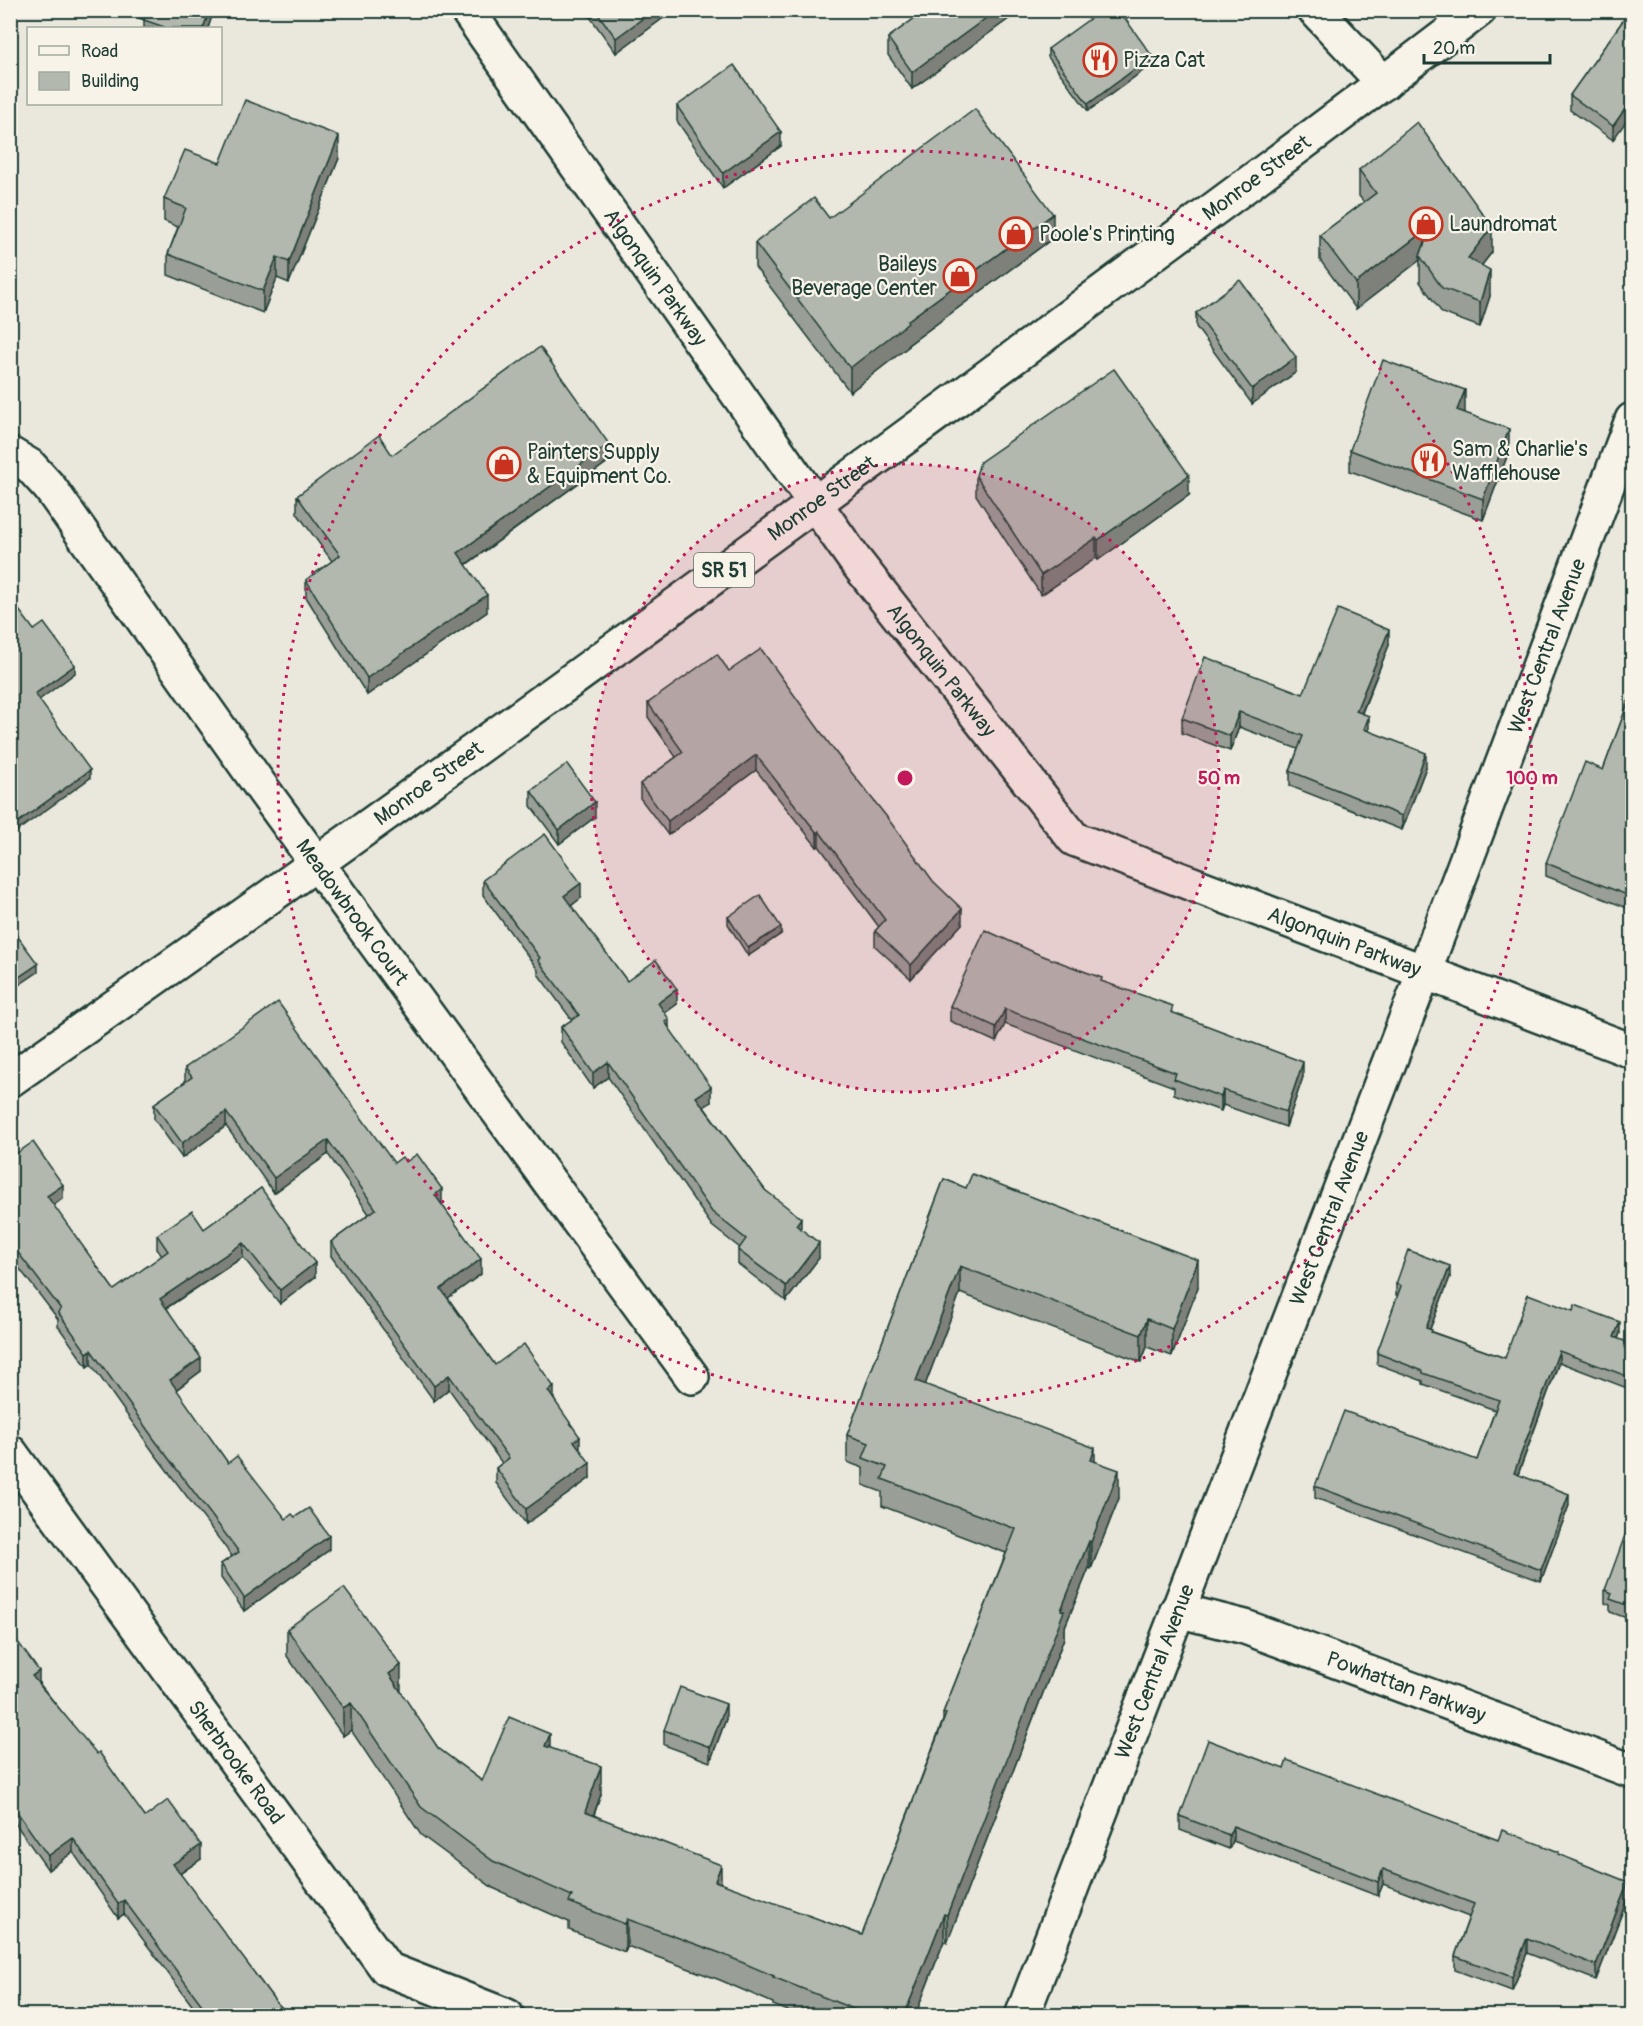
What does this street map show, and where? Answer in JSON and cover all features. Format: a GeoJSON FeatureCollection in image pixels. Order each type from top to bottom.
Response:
{"type":"FeatureCollection","features":[{"type":"Feature","properties":{"kind":"street","name":"Algonquin Parkway"},"geometry":{"type":"LineString","coordinates":[[467,10],[798,483],[854,559],[1074,839],[1632,1051]]}},
{"type":"Feature","properties":{"kind":"street"},"geometry":{"type":"LineString","coordinates":[[1315,10],[1384,83]]}},
{"type":"Feature","properties":{"kind":"street","name":"Monroe Street"},"geometry":{"type":"LineString","coordinates":[[10,1080],[318,864],[815,504],[1384,83],[1479,10]]}},
{"type":"Feature","properties":{"kind":"street","name":"West Central Avenue"},"geometry":{"type":"LineString","coordinates":[[1022,2016],[1424,972],[1632,420]]}},
{"type":"Feature","properties":{"kind":"street","name":"Meadowbrook Court"},"geometry":{"type":"LineString","coordinates":[[10,454],[30,466],[50,488],[318,864],[692,1377]]}},
{"type":"Feature","properties":{"kind":"street","name":"Sherbrooke Road"},"geometry":{"type":"LineString","coordinates":[[10,1452],[387,1969],[507,2016]]}},
{"type":"Feature","properties":{"kind":"street","name":"Powhattan Parkway"},"geometry":{"type":"LineString","coordinates":[[1177,1610],[1245,1627],[1632,1771]]}},
{"type":"Feature","properties":{"kind":"building"},"geometry":{"type":"Polygon","coordinates":[[[147,10],[210,10],[203,27],[164,27],[144,20],[147,10]]]}},
{"type":"Feature","properties":{"kind":"building"},"geometry":{"type":"Polygon","coordinates":[[[595,10],[654,10],[616,38],[595,10]]]}},
{"type":"Feature","properties":{"kind":"building"},"geometry":{"type":"Polygon","coordinates":[[[926,10],[997,10],[912,72],[888,38],[926,10]]]}},
{"type":"Feature","properties":{"kind":"building","name":"Pizza Cat"},"geometry":{"type":"Polygon","coordinates":[[[1102,10],[1119,10],[1152,56],[1088,104],[1048,49],[1102,10]]]}},
{"type":"Feature","properties":{"kind":"building"},"geometry":{"type":"Polygon","coordinates":[[[1624,19],[1632,25],[1632,99],[1613,126],[1570,95],[1624,19]]]}},
{"type":"Feature","properties":{"kind":"building"},"geometry":{"type":"Polygon","coordinates":[[[734,65],[781,132],[723,173],[677,106],[734,65]]]}},
{"type":"Feature","properties":{"kind":"building"},"geometry":{"type":"Polygon","coordinates":[[[245,100],[339,136],[289,262],[277,257],[263,291],[168,254],[186,208],[164,199],[185,150],[220,163],[245,100]]]}},
{"type":"Feature","properties":{"kind":"building"},"geometry":{"type":"Polygon","coordinates":[[[975,109],[1053,214],[907,321],[908,323],[850,368],[755,243],[814,198],[829,218],[975,109]]]}},
{"type":"Feature","properties":{"kind":"building"},"geometry":{"type":"Polygon","coordinates":[[[1417,122],[1492,227],[1468,258],[1490,270],[1480,302],[1442,288],[1420,256],[1431,226],[1356,283],[1320,235],[1376,193],[1359,170],[1417,122]]]}},
{"type":"Feature","properties":{"kind":"building"},"geometry":{"type":"Polygon","coordinates":[[[1240,280],[1296,357],[1252,389],[1196,313],[1240,280]]]}},
{"type":"Feature","properties":{"kind":"building"},"geometry":{"type":"Polygon","coordinates":[[[540,347],[609,444],[458,553],[487,595],[367,678],[306,580],[340,555],[297,496],[379,435],[392,455],[540,347]]]}},
{"type":"Feature","properties":{"kind":"building","name":"Sam & Charlie's Wafflehouse"},"geometry":{"type":"Polygon","coordinates":[[[1383,360],[1465,390],[1457,410],[1509,429],[1483,499],[1350,450],[1383,360]]]}},
{"type":"Feature","properties":{"kind":"building"},"geometry":{"type":"Polygon","coordinates":[[[1114,369],[1189,475],[1098,540],[1096,538],[1041,575],[976,476],[980,462],[1114,369]]]}},
{"type":"Feature","properties":{"kind":"building"},"geometry":{"type":"Polygon","coordinates":[[[10,598],[34,630],[44,623],[75,665],[35,694],[90,770],[10,828],[10,598]]]}},
{"type":"Feature","properties":{"kind":"building"},"geometry":{"type":"Polygon","coordinates":[[[1338,609],[1389,630],[1356,711],[1369,716],[1364,729],[1426,753],[1402,816],[1290,771],[1303,736],[1239,712],[1230,736],[1182,718],[1205,657],[1303,694],[1338,609]]]}},
{"type":"Feature","properties":{"kind":"building"},"geometry":{"type":"Polygon","coordinates":[[[761,649],[933,881],[962,909],[911,965],[875,931],[885,920],[819,831],[817,833],[756,755],[668,821],[640,784],[683,752],[648,703],[717,654],[729,671],[761,649]]]}},
{"type":"Feature","properties":{"kind":"building"},"geometry":{"type":"Polygon","coordinates":[[[1632,692],[1632,897],[1546,863],[1585,762],[1603,770],[1632,692]]]}},
{"type":"Feature","properties":{"kind":"building"},"geometry":{"type":"Polygon","coordinates":[[[567,764],[595,802],[559,830],[531,791],[567,764]]]}},
{"type":"Feature","properties":{"kind":"building"},"geometry":{"type":"Polygon","coordinates":[[[545,834],[581,883],[564,896],[627,981],[656,960],[677,989],[658,1003],[669,1019],[665,1022],[711,1087],[696,1097],[765,1190],[801,1218],[796,1225],[819,1243],[786,1286],[738,1250],[746,1239],[712,1212],[608,1062],[593,1073],[561,1027],[579,1015],[483,880],[545,834]]]}},
{"type":"Feature","properties":{"kind":"building"},"geometry":{"type":"Polygon","coordinates":[[[760,895],[781,927],[748,948],[728,917],[760,895]]]}},
{"type":"Feature","properties":{"kind":"building"},"geometry":{"type":"Polygon","coordinates":[[[10,926],[38,964],[10,983],[10,926]]]}},
{"type":"Feature","properties":{"kind":"building"},"geometry":{"type":"Polygon","coordinates":[[[985,930],[1038,954],[1102,978],[1101,981],[1173,1006],[1171,1012],[1303,1062],[1286,1112],[1223,1090],[1221,1097],[1174,1079],[1176,1073],[1005,1009],[996,1027],[950,1006],[985,930]]]}},
{"type":"Feature","properties":{"kind":"building"},"geometry":{"type":"Polygon","coordinates":[[[278,1002],[394,1163],[402,1157],[406,1162],[417,1154],[442,1189],[435,1195],[481,1259],[441,1289],[495,1365],[524,1344],[554,1387],[548,1391],[580,1437],[574,1441],[590,1463],[526,1509],[496,1468],[509,1458],[449,1375],[434,1386],[331,1242],[376,1209],[328,1140],[274,1178],[226,1112],[182,1143],[154,1104],[192,1077],[185,1068],[278,1002]]]}},
{"type":"Feature","properties":{"kind":"building"},"geometry":{"type":"Polygon","coordinates":[[[33,1142],[63,1185],[47,1196],[114,1290],[168,1251],[157,1235],[192,1211],[204,1229],[261,1188],[315,1263],[280,1290],[243,1243],[160,1299],[201,1358],[170,1380],[228,1463],[237,1456],[286,1519],[292,1514],[295,1517],[309,1508],[329,1536],[244,1598],[221,1564],[239,1552],[91,1350],[87,1353],[58,1312],[61,1309],[10,1242],[10,1158],[33,1142]]]}},
{"type":"Feature","properties":{"kind":"building"},"geometry":{"type":"Polygon","coordinates":[[[972,1174],[1198,1260],[1172,1329],[1147,1319],[1141,1335],[960,1266],[916,1381],[1095,1448],[1091,1460],[1119,1470],[1061,1610],[1064,1611],[947,1915],[944,1914],[904,2016],[871,2016],[720,1953],[627,1919],[625,1924],[569,1902],[572,1896],[493,1861],[421,1807],[351,1703],[343,1708],[287,1629],[344,1588],[401,1665],[389,1674],[438,1748],[482,1781],[509,1717],[550,1734],[545,1746],[601,1766],[585,1812],[721,1865],[715,1881],[862,1935],[946,1714],[943,1713],[1016,1529],[882,1479],[887,1467],[863,1458],[869,1443],[847,1435],[944,1179],[966,1188],[972,1174]]]}},
{"type":"Feature","properties":{"kind":"building"},"geometry":{"type":"Polygon","coordinates":[[[1408,1250],[1450,1266],[1426,1328],[1432,1330],[1431,1332],[1505,1358],[1528,1294],[1573,1311],[1575,1305],[1620,1322],[1614,1337],[1632,1344],[1632,1378],[1559,1351],[1514,1473],[1569,1494],[1541,1570],[1315,1486],[1344,1411],[1477,1460],[1499,1400],[1423,1373],[1423,1371],[1377,1353],[1401,1286],[1396,1284],[1408,1250]]]}},
{"type":"Feature","properties":{"kind":"building"},"geometry":{"type":"Polygon","coordinates":[[[1628,1527],[1632,1529],[1632,1607],[1610,1599],[1612,1593],[1605,1590],[1628,1527]]]}},
{"type":"Feature","properties":{"kind":"building"},"geometry":{"type":"Polygon","coordinates":[[[10,1631],[39,1671],[32,1676],[97,1754],[99,1752],[145,1817],[168,1800],[201,1845],[173,1864],[276,2002],[290,2016],[210,2016],[124,1900],[118,1904],[73,1838],[48,1856],[10,1802],[10,1631]]]}},
{"type":"Feature","properties":{"kind":"building"},"geometry":{"type":"Polygon","coordinates":[[[680,1687],[726,1704],[710,1747],[664,1730],[680,1687]]]}},
{"type":"Feature","properties":{"kind":"building"},"geometry":{"type":"Polygon","coordinates":[[[1208,1740],[1284,1769],[1287,1760],[1498,1840],[1502,1830],[1628,1882],[1596,1965],[1527,1938],[1512,1977],[1455,1956],[1474,1904],[1383,1869],[1378,1882],[1233,1826],[1229,1835],[1180,1816],[1208,1740]]]}},
{"type":"Feature","properties":{"kind":"place","name":"Pizza Cat"},"geometry":{"type":"Point","coordinates":[1100,60]}},
{"type":"Feature","properties":{"kind":"place","name":"Laundromat"},"geometry":{"type":"Point","coordinates":[1426,224]}},
{"type":"Feature","properties":{"kind":"place","name":"Poole's Printing"},"geometry":{"type":"Point","coordinates":[1016,234]}},
{"type":"Feature","properties":{"kind":"place","name":"Baileys Beverage Center"},"geometry":{"type":"Point","coordinates":[960,276]}},
{"type":"Feature","properties":{"kind":"place","name":"Sam & Charlie's Wafflehouse"},"geometry":{"type":"Point","coordinates":[1429,461]}},
{"type":"Feature","properties":{"kind":"place","name":"Painters Supply & Equipment Co."},"geometry":{"type":"Point","coordinates":[504,464]}}]}
